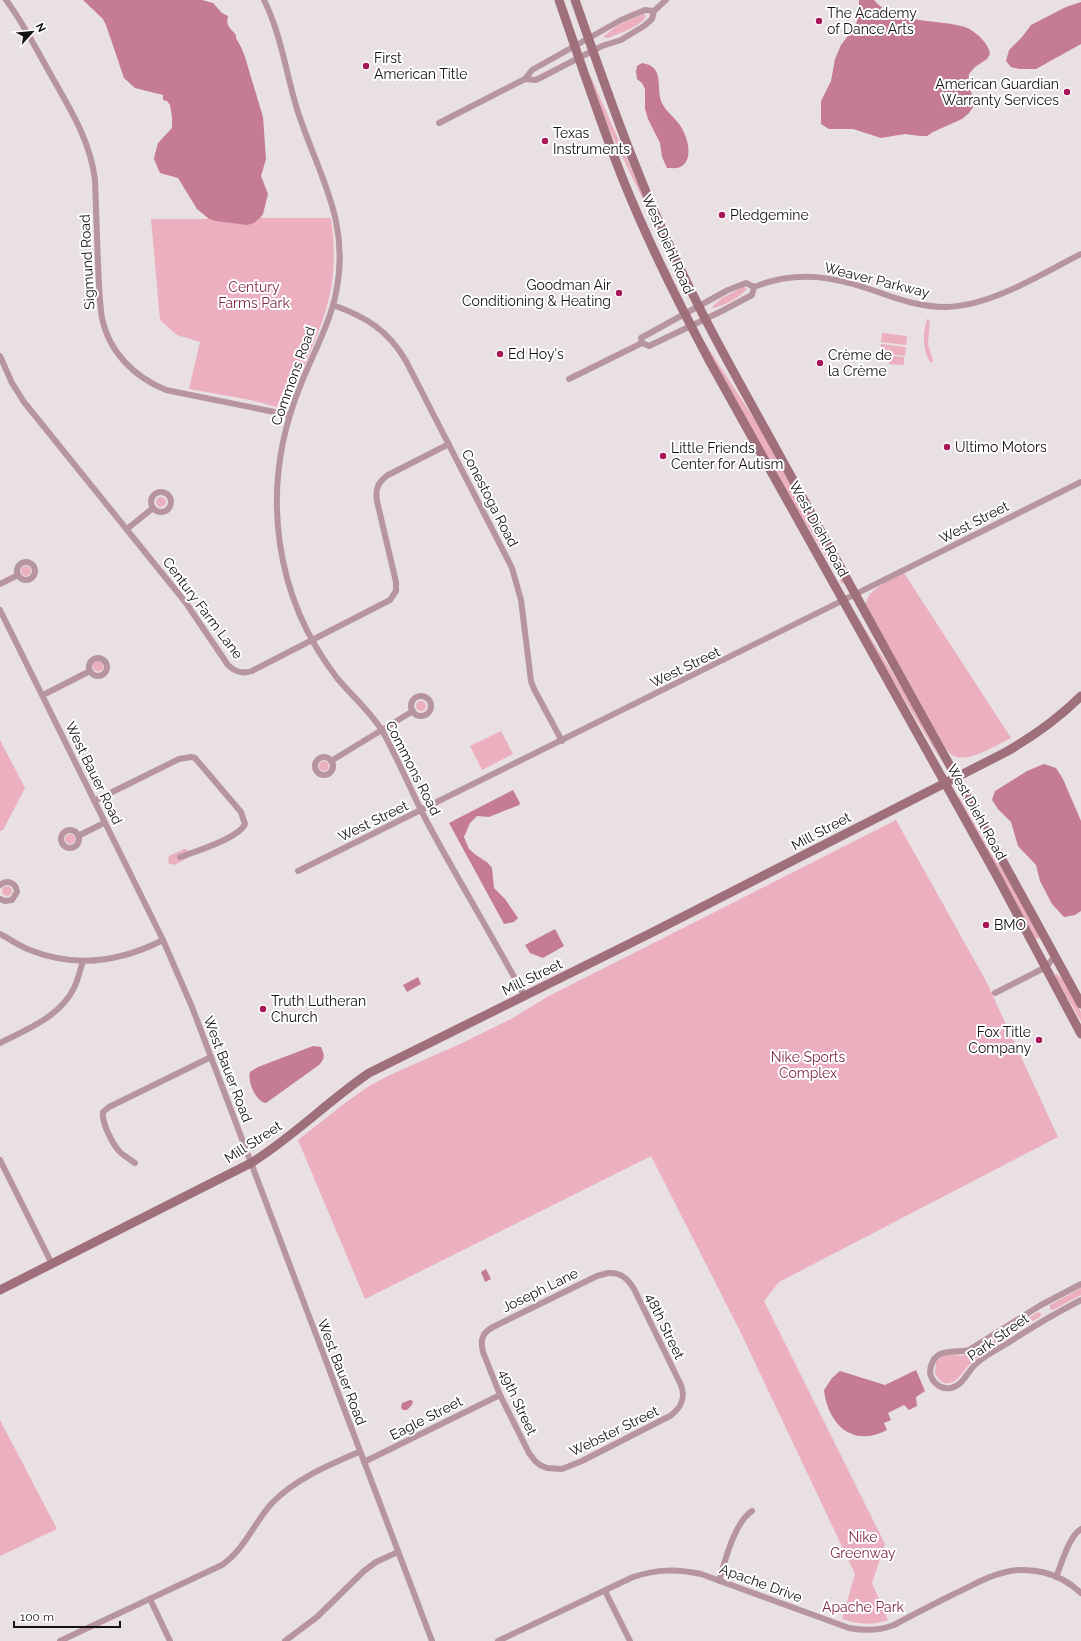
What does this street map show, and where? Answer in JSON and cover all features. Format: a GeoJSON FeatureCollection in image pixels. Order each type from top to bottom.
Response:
{"type":"FeatureCollection","features":[{"type":"Feature","properties":{"kind":"street","name":"Sigmund Road"},"geometry":{"type":"LineString","coordinates":[[6,0],[15,12],[79,125],[86,142],[92,161],[95,180],[101,311],[108,335],[119,356],[140,376],[166,390],[289,415]]}},
{"type":"Feature","properties":{"kind":"street","name":"Commons Road"},"geometry":{"type":"LineString","coordinates":[[264,0],[275,28],[298,112],[326,183],[336,219],[340,256],[339,273],[333,305],[289,415],[278,470],[278,528],[280,547],[289,585],[296,605],[312,640],[338,679],[381,730],[421,811],[524,997]]}},
{"type":"Feature","properties":{"kind":"street","name":"West Diehl Road"},"geometry":{"type":"LineString","coordinates":[[559,0],[601,121],[625,183],[690,325],[945,783],[1081,1034]]}},
{"type":"Feature","properties":{"kind":"street","name":"West Diehl Road"},"geometry":{"type":"LineString","coordinates":[[576,0],[616,115],[647,194],[699,307],[855,595],[957,777],[1081,1004]]}},
{"type":"Feature","properties":{"kind":"street"},"geometry":{"type":"LineString","coordinates":[[525,79],[536,80],[593,50],[621,40],[644,26],[652,19],[654,11],[666,0]]}},
{"type":"Feature","properties":{"kind":"street"},"geometry":{"type":"LineString","coordinates":[[439,123],[525,79],[532,70],[631,16],[645,10],[654,11]]}},
{"type":"Feature","properties":{"kind":"street","name":"Weaver Parkway"},"geometry":{"type":"LineString","coordinates":[[699,307],[746,283],[754,287],[783,278],[816,276],[846,282],[917,305],[944,307],[964,306],[992,298],[1081,254]]}},
{"type":"Feature","properties":{"kind":"street","name":"Weaver Parkway"},"geometry":{"type":"LineString","coordinates":[[642,343],[649,346],[752,295],[754,287]]}},
{"type":"Feature","properties":{"kind":"street","name":"Conestoga Road"},"geometry":{"type":"LineString","coordinates":[[333,305],[367,320],[381,329],[395,343],[406,361],[512,568],[521,600],[531,681],[562,741]]}},
{"type":"Feature","properties":{"kind":"street"},"geometry":{"type":"LineString","coordinates":[[569,379],[642,343],[642,338],[699,307]]}},
{"type":"Feature","properties":{"kind":"street","name":"Century Farm Lane"},"geometry":{"type":"LineString","coordinates":[[0,356],[12,383],[24,402],[186,602],[228,665],[236,671],[243,673],[252,671],[384,604],[394,596],[397,587],[377,501],[376,489],[380,482],[388,475],[449,444]]}},
{"type":"Feature","properties":{"kind":"street","name":"West Street"},"geometry":{"type":"LineString","coordinates":[[298,871],[1081,482]]}},
{"type":"Feature","properties":{"kind":"street"},"geometry":{"type":"LineString","coordinates":[[127,529],[153,508]]}},
{"type":"Feature","properties":{"kind":"street"},"geometry":{"type":"LineString","coordinates":[[0,584],[18,575]]}},
{"type":"Feature","properties":{"kind":"street","name":"West Bauer Road"},"geometry":{"type":"LineString","coordinates":[[0,610],[162,940],[192,1008],[359,1452],[432,1641]]}},
{"type":"Feature","properties":{"kind":"street"},"geometry":{"type":"LineString","coordinates":[[43,695],[90,671]]}},
{"type":"Feature","properties":{"kind":"street","name":"Mill Street"},"geometry":{"type":"LineString","coordinates":[[0,1290],[251,1163],[280,1144],[351,1085],[369,1073],[524,997],[1006,752],[1031,738],[1062,714],[1081,696]]}},
{"type":"Feature","properties":{"kind":"street"},"geometry":{"type":"LineString","coordinates":[[331,761],[413,711]]}},
{"type":"Feature","properties":{"kind":"street"},"geometry":{"type":"LineString","coordinates":[[94,801],[179,759],[191,757],[195,758],[241,812],[245,824],[240,832],[202,850],[180,857]]}},
{"type":"Feature","properties":{"kind":"street"},"geometry":{"type":"LineString","coordinates":[[78,836],[104,822]]}},
{"type":"Feature","properties":{"kind":"street"},"geometry":{"type":"LineString","coordinates":[[0,885],[4,882],[10,882],[16,889],[16,896],[12,900],[1,901]]}},
{"type":"Feature","properties":{"kind":"street"},"geometry":{"type":"LineString","coordinates":[[0,934],[28,949],[39,953],[83,962],[132,953],[162,940]]}},
{"type":"Feature","properties":{"kind":"street"},"geometry":{"type":"LineString","coordinates":[[995,993],[1046,967],[1055,956]]}},
{"type":"Feature","properties":{"kind":"street"},"geometry":{"type":"LineString","coordinates":[[0,1043],[45,1020],[57,1010],[65,1002],[73,989],[83,962]]}},
{"type":"Feature","properties":{"kind":"street"},"geometry":{"type":"LineString","coordinates":[[136,1163],[121,1152],[114,1143],[103,1120],[103,1112],[109,1107],[211,1057]]}},
{"type":"Feature","properties":{"kind":"street"},"geometry":{"type":"LineString","coordinates":[[0,1160],[52,1264]]}},
{"type":"Feature","properties":{"kind":"street","name":"Joseph Lane"},"geometry":{"type":"LineString","coordinates":[[482,1337],[489,1329],[597,1276],[612,1273]]}},
{"type":"Feature","properties":{"kind":"street","name":"48th Street"},"geometry":{"type":"LineString","coordinates":[[612,1273],[617,1273],[627,1279],[634,1289],[682,1385],[684,1392],[683,1400]]}},
{"type":"Feature","properties":{"kind":"street","name":"Park Street"},"geometry":{"type":"LineString","coordinates":[[1081,1284],[1041,1305],[969,1350],[959,1353],[941,1353],[934,1358],[931,1364],[929,1371],[932,1378],[936,1385],[943,1387],[951,1388],[958,1385],[976,1364],[1048,1317],[1081,1300]]}},
{"type":"Feature","properties":{"kind":"street","name":"49th Street"},"geometry":{"type":"LineString","coordinates":[[482,1337],[481,1346],[500,1395],[534,1461],[547,1468]]}},
{"type":"Feature","properties":{"kind":"street","name":"Eagle Street"},"geometry":{"type":"LineString","coordinates":[[364,1462],[500,1395]]}},
{"type":"Feature","properties":{"kind":"street","name":"Webster Street"},"geometry":{"type":"LineString","coordinates":[[547,1468],[556,1469],[567,1467],[636,1434],[670,1416],[681,1406],[683,1400]]}},
{"type":"Feature","properties":{"kind":"street"},"geometry":{"type":"LineString","coordinates":[[60,1641],[150,1599],[228,1560],[272,1503],[320,1470],[359,1452]]}},
{"type":"Feature","properties":{"kind":"street"},"geometry":{"type":"LineString","coordinates":[[719,1581],[735,1535],[746,1516],[752,1511]]}},
{"type":"Feature","properties":{"kind":"street"},"geometry":{"type":"LineString","coordinates":[[1056,1577],[1072,1538],[1077,1531],[1081,1529]]}},
{"type":"Feature","properties":{"kind":"street"},"geometry":{"type":"LineString","coordinates":[[285,1641],[317,1617],[364,1570],[376,1562],[398,1552]]}},
{"type":"Feature","properties":{"kind":"street","name":"Apache Drive"},"geometry":{"type":"LineString","coordinates":[[498,1641],[634,1578],[647,1573],[663,1570],[686,1571],[701,1574],[839,1625],[873,1631],[894,1625],[986,1578],[1002,1572],[1030,1570],[1049,1573],[1070,1584],[1081,1593]]}},
{"type":"Feature","properties":{"kind":"street"},"geometry":{"type":"LineString","coordinates":[[605,1591],[630,1641]]}},
{"type":"Feature","properties":{"kind":"street"},"geometry":{"type":"LineString","coordinates":[[150,1599],[170,1641]]}},
{"type":"Feature","properties":{"kind":"green space"},"geometry":{"type":"Polygon","coordinates":[[[644,14],[646,16],[644,20],[635,26],[608,38],[603,37],[618,25],[644,14]]]}},
{"type":"Feature","properties":{"kind":"green space"},"geometry":{"type":"Polygon","coordinates":[[[589,77],[591,77],[652,216],[604,119],[589,77]]]}},
{"type":"Feature","properties":{"kind":"green space","name":"Century Farms Park"},"geometry":{"type":"Polygon","coordinates":[[[260,218],[331,218],[332,226],[334,267],[325,312],[314,343],[289,402],[286,406],[280,408],[251,400],[189,389],[200,342],[177,335],[160,320],[151,219],[209,219],[246,224],[260,218]]]}},
{"type":"Feature","properties":{"kind":"green space"},"geometry":{"type":"Polygon","coordinates":[[[743,287],[747,289],[736,298],[728,303],[714,308],[712,307],[722,298],[743,287]]]}},
{"type":"Feature","properties":{"kind":"green space"},"geometry":{"type":"Polygon","coordinates":[[[927,319],[930,320],[928,344],[933,361],[931,363],[926,353],[924,341],[927,319]]]}},
{"type":"Feature","properties":{"kind":"green space"},"geometry":{"type":"Polygon","coordinates":[[[882,333],[907,336],[906,345],[881,342],[882,333]]]}},
{"type":"Feature","properties":{"kind":"green space"},"geometry":{"type":"Polygon","coordinates":[[[701,337],[760,428],[844,583],[842,584],[787,493],[701,337]]]}},
{"type":"Feature","properties":{"kind":"green space"},"geometry":{"type":"Polygon","coordinates":[[[881,344],[906,347],[905,356],[880,353],[881,344]]]}},
{"type":"Feature","properties":{"kind":"green space"},"geometry":{"type":"Polygon","coordinates":[[[890,356],[904,357],[904,365],[889,364],[890,356]]]}},
{"type":"Feature","properties":{"kind":"green space"},"geometry":{"type":"Polygon","coordinates":[[[159,497],[163,497],[165,498],[165,506],[159,507],[156,504],[156,500],[159,497]]]}},
{"type":"Feature","properties":{"kind":"green space"},"geometry":{"type":"Polygon","coordinates":[[[24,566],[28,566],[31,571],[28,576],[24,576],[21,573],[21,569],[24,566]]]}},
{"type":"Feature","properties":{"kind":"green space"},"geometry":{"type":"Polygon","coordinates":[[[904,573],[1011,738],[975,755],[960,758],[950,754],[945,747],[866,605],[870,594],[886,582],[904,573]]]}},
{"type":"Feature","properties":{"kind":"green space"},"geometry":{"type":"Polygon","coordinates":[[[855,613],[913,706],[942,762],[871,644],[855,613]]]}},
{"type":"Feature","properties":{"kind":"green space"},"geometry":{"type":"Polygon","coordinates":[[[96,661],[100,661],[102,662],[102,670],[96,671],[93,668],[93,664],[96,661]]]}},
{"type":"Feature","properties":{"kind":"green space"},"geometry":{"type":"Polygon","coordinates":[[[419,701],[423,701],[426,706],[423,711],[419,711],[416,708],[416,704],[419,701]]]}},
{"type":"Feature","properties":{"kind":"green space"},"geometry":{"type":"Polygon","coordinates":[[[501,731],[513,754],[482,770],[470,746],[501,731]]]}},
{"type":"Feature","properties":{"kind":"green space"},"geometry":{"type":"Polygon","coordinates":[[[0,740],[25,788],[3,830],[0,831],[0,740]]]}},
{"type":"Feature","properties":{"kind":"green space"},"geometry":{"type":"Polygon","coordinates":[[[324,761],[329,766],[324,771],[319,766],[324,761]]]}},
{"type":"Feature","properties":{"kind":"green space"},"geometry":{"type":"Polygon","coordinates":[[[959,797],[990,852],[1011,882],[1040,936],[1039,938],[1035,939],[957,798],[959,797]]]}},
{"type":"Feature","properties":{"kind":"green space","name":"Nike Sports Complex"},"geometry":{"type":"Polygon","coordinates":[[[896,820],[986,981],[1058,1137],[779,1282],[764,1301],[885,1544],[872,1583],[888,1620],[865,1624],[842,1619],[855,1574],[740,1331],[651,1156],[365,1299],[298,1140],[369,1086],[511,1019],[547,997],[896,820]]]}},
{"type":"Feature","properties":{"kind":"green space"},"geometry":{"type":"Polygon","coordinates":[[[70,834],[75,839],[70,844],[65,839],[70,834]]]}},
{"type":"Feature","properties":{"kind":"green space"},"geometry":{"type":"Polygon","coordinates":[[[184,849],[188,850],[190,853],[188,858],[174,865],[168,863],[169,856],[184,849]]]}},
{"type":"Feature","properties":{"kind":"green space"},"geometry":{"type":"Polygon","coordinates":[[[5,886],[9,886],[11,887],[11,895],[5,896],[2,893],[2,889],[5,886]]]}},
{"type":"Feature","properties":{"kind":"green space"},"geometry":{"type":"Polygon","coordinates":[[[1057,974],[1064,981],[1081,1012],[1081,1021],[1056,978],[1055,975],[1057,974]]]}},
{"type":"Feature","properties":{"kind":"green space"},"geometry":{"type":"Polygon","coordinates":[[[1081,1288],[1081,1295],[1053,1310],[1050,1309],[1050,1305],[1081,1288]]]}},
{"type":"Feature","properties":{"kind":"green space"},"geometry":{"type":"Polygon","coordinates":[[[1038,1312],[1041,1313],[1040,1317],[993,1345],[968,1366],[953,1382],[943,1383],[935,1374],[936,1361],[943,1356],[949,1354],[961,1356],[977,1351],[1038,1312]]]}},
{"type":"Feature","properties":{"kind":"green space"},"geometry":{"type":"Polygon","coordinates":[[[0,1420],[57,1529],[0,1556],[0,1420]]]}},
{"type":"Feature","properties":{"kind":"shaded area"},"geometry":{"type":"Polygon","coordinates":[[[83,0],[202,0],[213,3],[222,13],[228,16],[227,22],[229,27],[236,35],[245,57],[263,117],[266,159],[261,176],[268,194],[263,214],[254,223],[247,225],[209,219],[197,209],[178,178],[160,173],[154,159],[158,143],[172,128],[170,105],[167,101],[163,100],[163,95],[135,88],[124,78],[103,19],[83,0]]]}},
{"type":"Feature","properties":{"kind":"shaded area"},"geometry":{"type":"Polygon","coordinates":[[[859,0],[874,0],[882,8],[904,17],[965,27],[973,31],[984,41],[990,54],[987,59],[975,67],[969,74],[968,83],[974,101],[973,107],[969,113],[962,119],[927,136],[905,134],[881,138],[853,129],[829,129],[821,124],[821,101],[831,81],[835,59],[841,45],[856,25],[859,11],[859,0]]]}},
{"type":"Feature","properties":{"kind":"shaded area"},"geometry":{"type":"Polygon","coordinates":[[[1081,2],[1081,44],[1036,69],[1019,69],[1011,67],[1006,61],[1009,50],[1031,25],[1066,7],[1081,2]]]}},
{"type":"Feature","properties":{"kind":"shaded area"},"geometry":{"type":"Polygon","coordinates":[[[642,63],[650,65],[655,69],[663,105],[682,128],[684,133],[689,151],[686,162],[679,168],[667,168],[662,157],[660,143],[648,119],[645,109],[645,89],[642,83],[637,79],[636,72],[637,66],[642,63]]]}},
{"type":"Feature","properties":{"kind":"shaded area"},"geometry":{"type":"Polygon","coordinates":[[[1044,764],[1056,768],[1063,779],[1081,821],[1081,911],[1075,915],[1064,917],[1052,904],[1040,881],[1036,865],[1018,846],[1011,822],[998,809],[992,800],[995,791],[1027,771],[1044,764]]]}},
{"type":"Feature","properties":{"kind":"shaded area"},"geometry":{"type":"Polygon","coordinates":[[[513,790],[520,803],[519,805],[489,817],[477,816],[470,823],[464,837],[469,849],[488,863],[492,868],[494,888],[505,899],[518,918],[514,922],[504,924],[449,823],[513,790]]]}},
{"type":"Feature","properties":{"kind":"shaded area"},"geometry":{"type":"Polygon","coordinates":[[[555,929],[564,946],[543,958],[530,953],[525,945],[555,929]]]}},
{"type":"Feature","properties":{"kind":"shaded area"},"geometry":{"type":"Polygon","coordinates":[[[418,977],[421,984],[407,992],[403,985],[418,977]]]}},
{"type":"Feature","properties":{"kind":"shaded area"},"geometry":{"type":"Polygon","coordinates":[[[313,1046],[321,1047],[323,1053],[324,1057],[319,1065],[266,1103],[262,1102],[251,1086],[249,1076],[250,1072],[258,1067],[313,1046]]]}},
{"type":"Feature","properties":{"kind":"shaded area"},"geometry":{"type":"Polygon","coordinates":[[[486,1269],[491,1279],[485,1282],[481,1272],[486,1269]]]}},
{"type":"Feature","properties":{"kind":"shaded area"},"geometry":{"type":"Polygon","coordinates":[[[916,1370],[925,1391],[916,1397],[917,1406],[909,1410],[904,1405],[888,1413],[891,1420],[884,1423],[887,1430],[875,1435],[863,1436],[844,1430],[831,1414],[826,1403],[824,1390],[832,1378],[840,1371],[885,1385],[916,1370]]]}},
{"type":"Feature","properties":{"kind":"shaded area"},"geometry":{"type":"Polygon","coordinates":[[[410,1400],[413,1401],[412,1405],[407,1410],[403,1410],[401,1408],[402,1403],[410,1400]]]}},
{"type":"Feature","properties":{"kind":"place","name":"The Academy of Dance Arts"},"geometry":{"type":"Point","coordinates":[819,21]}},
{"type":"Feature","properties":{"kind":"place","name":"First American Title"},"geometry":{"type":"Point","coordinates":[366,66]}},
{"type":"Feature","properties":{"kind":"place","name":"American Guardian Warranty Services"},"geometry":{"type":"Point","coordinates":[1067,92]}},
{"type":"Feature","properties":{"kind":"place","name":"Texas Instruments"},"geometry":{"type":"Point","coordinates":[545,141]}},
{"type":"Feature","properties":{"kind":"place","name":"Pledgemine"},"geometry":{"type":"Point","coordinates":[722,215]}},
{"type":"Feature","properties":{"kind":"place","name":"Goodman Air Conditioning & Heating"},"geometry":{"type":"Point","coordinates":[619,293]}},
{"type":"Feature","properties":{"kind":"place","name":"Ed Hoy's"},"geometry":{"type":"Point","coordinates":[500,354]}},
{"type":"Feature","properties":{"kind":"place","name":"Crème de la Crème"},"geometry":{"type":"Point","coordinates":[820,363]}},
{"type":"Feature","properties":{"kind":"place","name":"Ultimo Motors"},"geometry":{"type":"Point","coordinates":[947,447]}},
{"type":"Feature","properties":{"kind":"place","name":"Little Friends Center for Autism"},"geometry":{"type":"Point","coordinates":[663,456]}},
{"type":"Feature","properties":{"kind":"place","name":"BMO"},"geometry":{"type":"Point","coordinates":[986,925]}},
{"type":"Feature","properties":{"kind":"place","name":"Truth Lutheran Church"},"geometry":{"type":"Point","coordinates":[263,1009]}},
{"type":"Feature","properties":{"kind":"place","name":"Fox Title Company"},"geometry":{"type":"Point","coordinates":[1039,1040]}},
{"type":"Feature","properties":{"kind":"park label","name":"Nike Greenway"},"geometry":{"type":"Point","coordinates":[863,1546]}},
{"type":"Feature","properties":{"kind":"park label","name":"Apache Park"},"geometry":{"type":"Point","coordinates":[863,1607]}}]}
